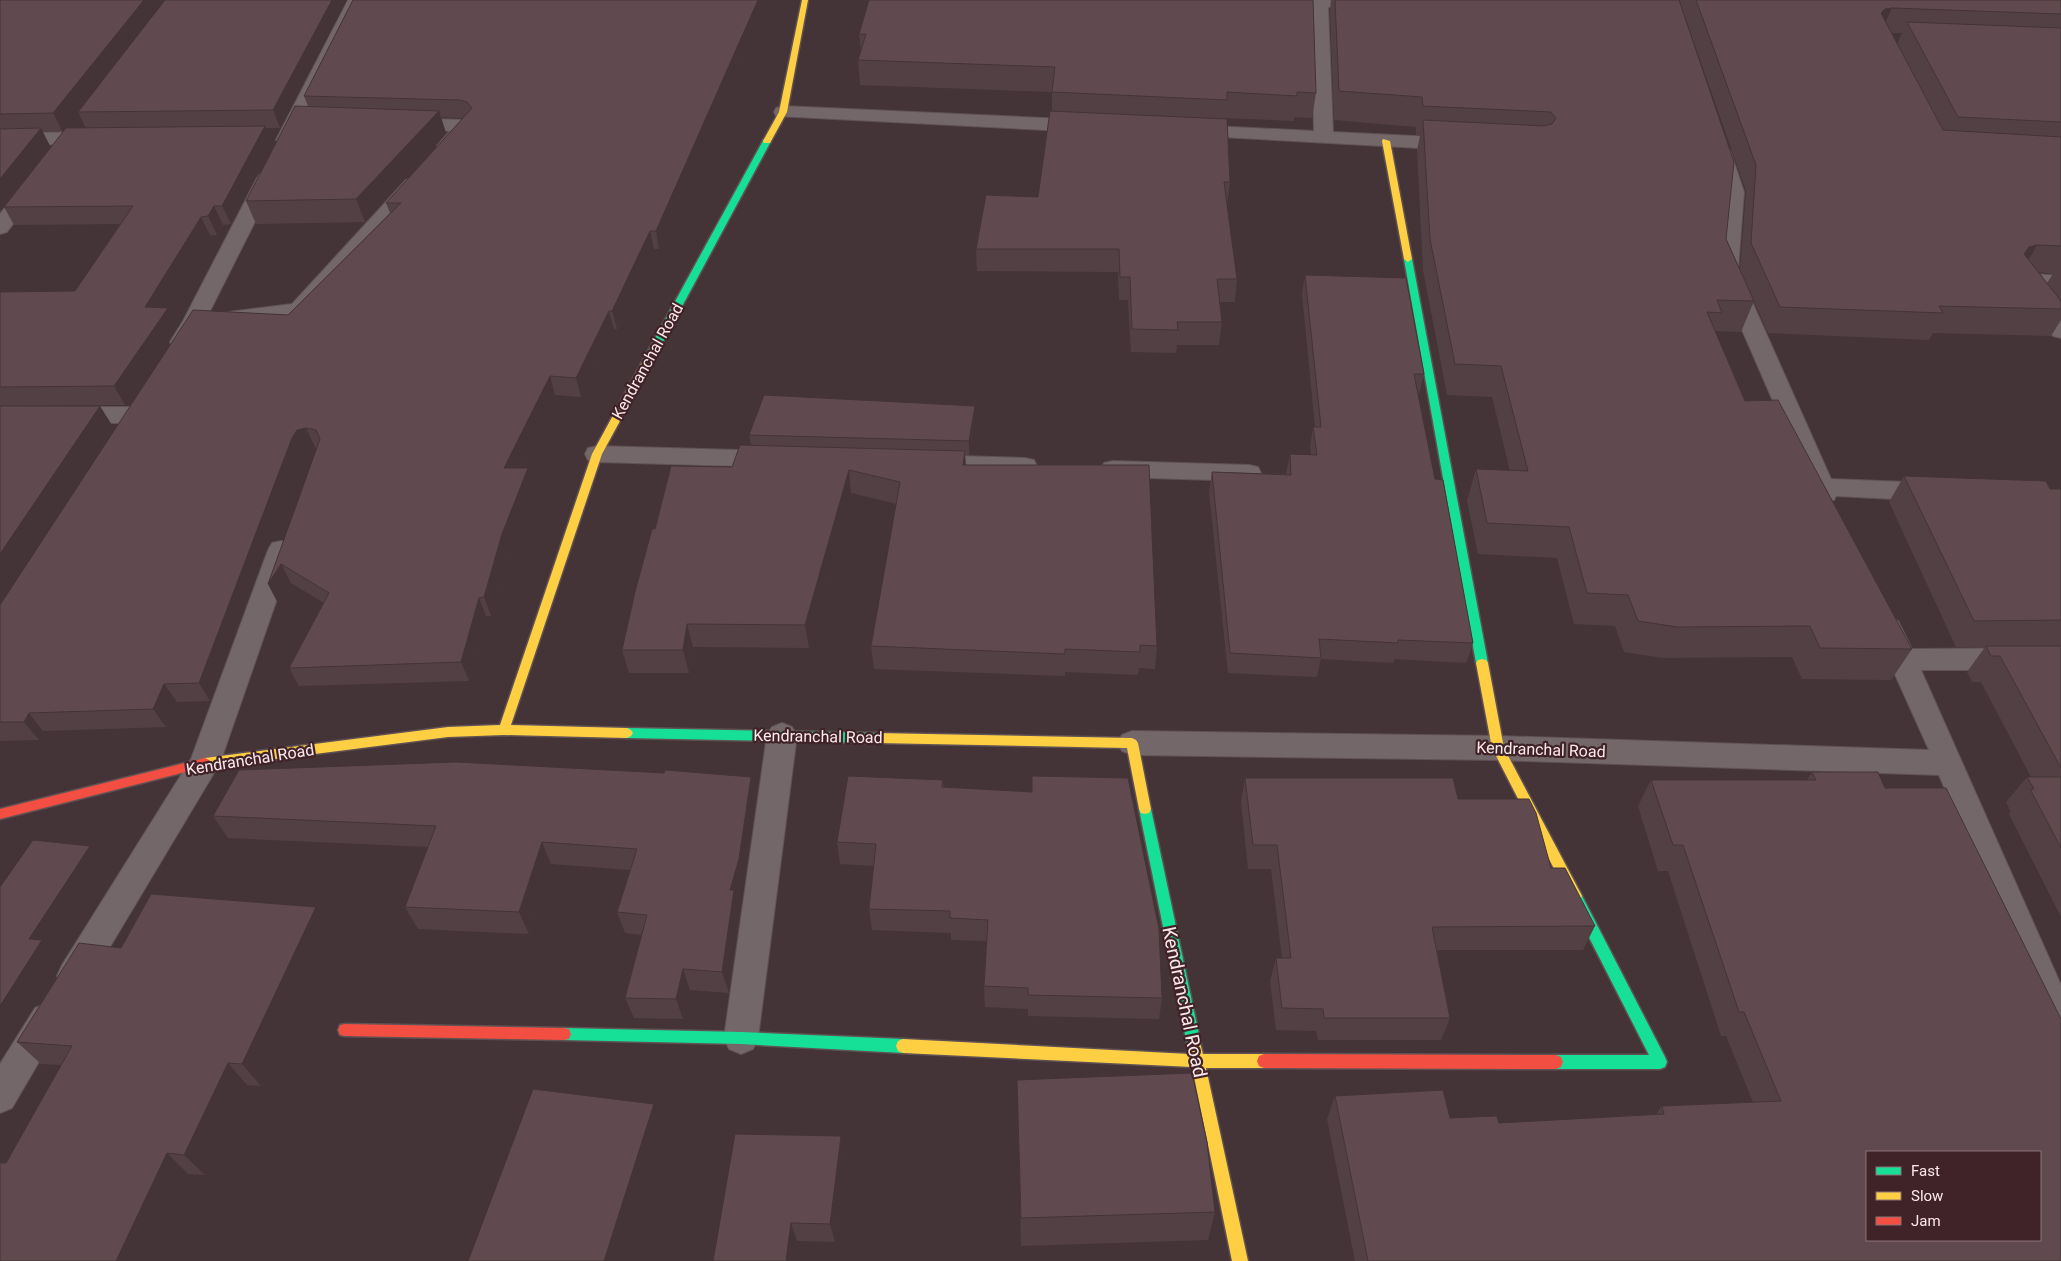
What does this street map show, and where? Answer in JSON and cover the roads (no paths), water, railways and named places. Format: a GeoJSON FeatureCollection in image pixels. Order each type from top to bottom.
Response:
{"type":"FeatureCollection","features":[{"type":"Feature","properties":{"kind":"street"},"geometry":{"type":"LineString","coordinates":[[170,360],[194,321],[357,0]]}},
{"type":"Feature","properties":{"kind":"street","name":"Kendranchal Road"},"geometry":{"type":"LineString","coordinates":[[504,730],[597,454],[783,112],[805,0]]}},
{"type":"Feature","properties":{"kind":"street"},"geometry":{"type":"LineString","coordinates":[[1270,0],[1394,6]]}},
{"type":"Feature","properties":{"kind":"street"},"geometry":{"type":"LineString","coordinates":[[1319,2],[1324,137]]}},
{"type":"Feature","properties":{"kind":"street"},"geometry":{"type":"LineString","coordinates":[[783,112],[1107,127]]}},
{"type":"Feature","properties":{"kind":"street"},"geometry":{"type":"LineString","coordinates":[[63,146],[81,123]]}},
{"type":"Feature","properties":{"kind":"street"},"geometry":{"type":"LineString","coordinates":[[194,321],[299,310],[465,126],[386,123]]}},
{"type":"Feature","properties":{"kind":"street"},"geometry":{"type":"LineString","coordinates":[[1713,128],[1734,192],[1727,270],[1834,513]]}},
{"type":"Feature","properties":{"kind":"street"},"geometry":{"type":"LineString","coordinates":[[1176,130],[1470,145]]}},
{"type":"Feature","properties":{"kind":"street"},"geometry":{"type":"LineString","coordinates":[[0,139],[63,146],[119,138]]}},
{"type":"Feature","properties":{"kind":"street"},"geometry":{"type":"LineString","coordinates":[[345,1030],[741,1038],[1198,1061],[1660,1062],[1498,748],[1386,141]]}},
{"type":"Feature","properties":{"kind":"street"},"geometry":{"type":"LineString","coordinates":[[0,228],[40,176]]}},
{"type":"Feature","properties":{"kind":"street"},"geometry":{"type":"LineString","coordinates":[[2061,283],[2022,280],[2061,331]]}},
{"type":"Feature","properties":{"kind":"street"},"geometry":{"type":"LineString","coordinates":[[0,416],[140,407],[119,439]]}},
{"type":"Feature","properties":{"kind":"street"},"geometry":{"type":"LineString","coordinates":[[597,454],[794,460]]}},
{"type":"Feature","properties":{"kind":"street"},"geometry":{"type":"LineString","coordinates":[[903,463],[1051,467]]}},
{"type":"Feature","properties":{"kind":"street"},"geometry":{"type":"LineString","coordinates":[[1091,468],[1249,473]]}},
{"type":"Feature","properties":{"kind":"street"},"geometry":{"type":"LineString","coordinates":[[1822,487],[1951,493]]}},
{"type":"Feature","properties":{"kind":"street"},"geometry":{"type":"LineString","coordinates":[[0,1096],[205,763],[291,522]]}},
{"type":"Feature","properties":{"kind":"street"},"geometry":{"type":"LineString","coordinates":[[1878,608],[1949,763],[2061,1024]]}},
{"type":"Feature","properties":{"kind":"street"},"geometry":{"type":"LineString","coordinates":[[1902,660],[2061,659]]}},
{"type":"Feature","properties":{"kind":"street","name":"Kendranchal Road"},"geometry":{"type":"LineString","coordinates":[[0,814],[205,763],[448,732],[504,730],[1132,743],[1498,748],[1949,763]]}},
{"type":"Feature","properties":{"kind":"street"},"geometry":{"type":"LineString","coordinates":[[741,1038],[782,736]]}},
{"type":"Feature","properties":{"kind":"street","name":"Kendranchal Road"},"geometry":{"type":"LineString","coordinates":[[1132,743],[1240,1261]]}}]}
